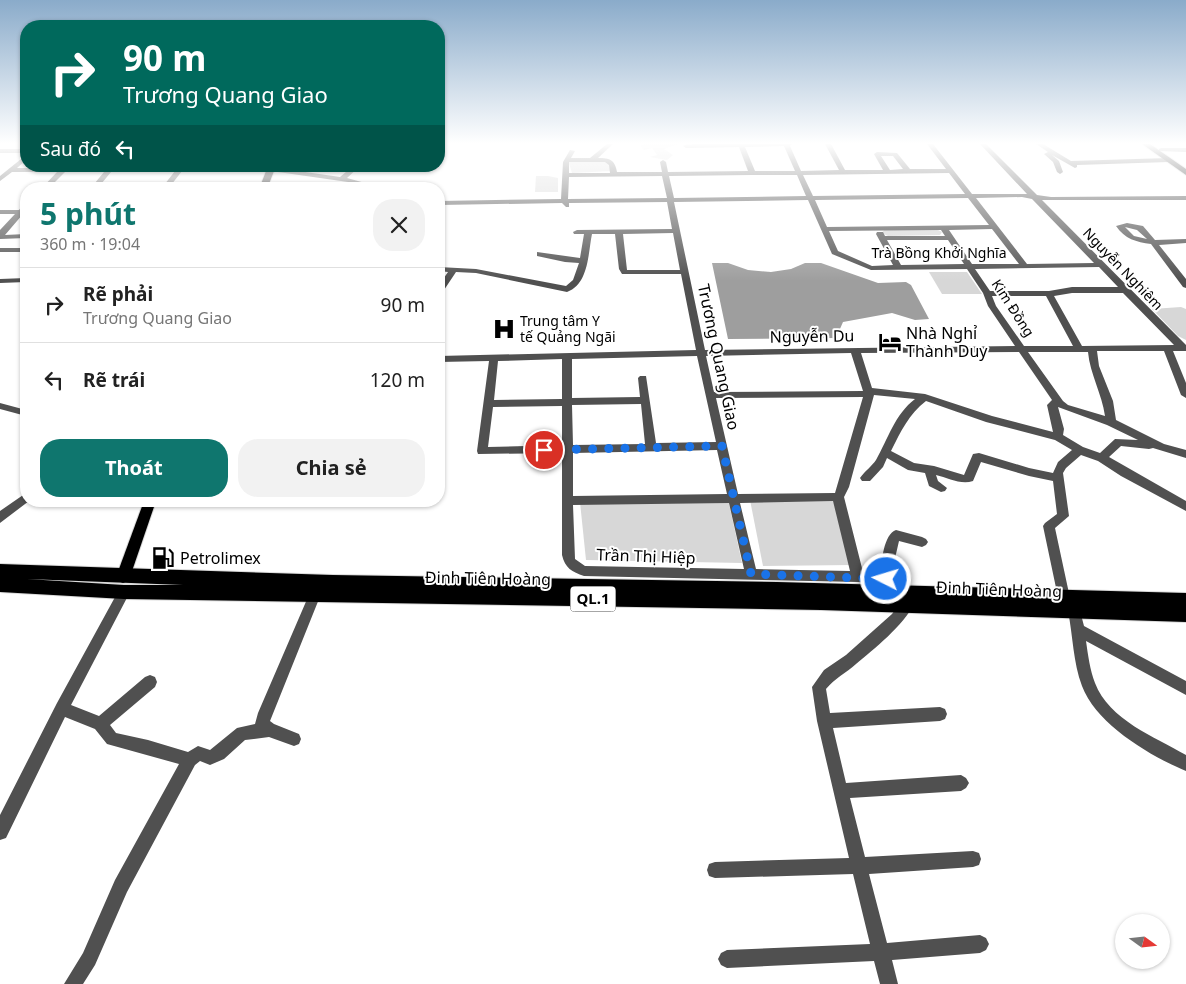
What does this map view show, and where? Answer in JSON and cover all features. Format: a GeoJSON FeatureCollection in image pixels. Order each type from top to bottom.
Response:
{"type":"FeatureCollection","features":[{"type":"Feature","properties":{"kind":"highway","name":"Đinh Tiên Hoàng"},"geometry":{"type":"LineString","coordinates":[[0,570],[123,584],[316,594],[907,605],[1069,604],[1186,600]]}},
{"type":"Feature","properties":{"kind":"highway","name":"Đinh Tiên Hoàng"},"geometry":{"type":"LineString","coordinates":[[0,585],[887,586],[1186,614]]}},
{"type":"Feature","properties":{"kind":"main road"},"geometry":{"type":"LineString","coordinates":[[123,584],[148,507]]}},
{"type":"Feature","properties":{"kind":"street"},"geometry":{"type":"LineString","coordinates":[[565,190],[565,203]]}},
{"type":"Feature","properties":{"kind":"street","name":"Trương Quang Giao"},"geometry":{"type":"LineString","coordinates":[[668,190],[701,354],[751,574]]}},
{"type":"Feature","properties":{"kind":"street","name":"Trà Bồng Khởi Nghĩa"},"geometry":{"type":"LineString","coordinates":[[807,190],[835,252],[871,268],[1100,265]]}},
{"type":"Feature","properties":{"kind":"street"},"geometry":{"type":"LineString","coordinates":[[967,190],[1025,266]]}},
{"type":"Feature","properties":{"kind":"street","name":"Nguyễn Nghiêm"},"geometry":{"type":"LineString","coordinates":[[1025,190],[1184,348]]}},
{"type":"Feature","properties":{"kind":"street"},"geometry":{"type":"LineString","coordinates":[[445,203],[917,198],[1026,200],[1032,197],[1051,199],[1186,196]]}},
{"type":"Feature","properties":{"kind":"street"},"geometry":{"type":"LineString","coordinates":[[445,206],[460,204]]}},
{"type":"Feature","properties":{"kind":"street"},"geometry":{"type":"LineString","coordinates":[[0,208],[20,209]]}},
{"type":"Feature","properties":{"kind":"street"},"geometry":{"type":"LineString","coordinates":[[0,212],[20,210]]}},
{"type":"Feature","properties":{"kind":"street"},"geometry":{"type":"LineString","coordinates":[[0,236],[20,214]]}},
{"type":"Feature","properties":{"kind":"street"},"geometry":{"type":"LineString","coordinates":[[876,228],[898,267]]}},
{"type":"Feature","properties":{"kind":"street","name":"Kim Đồng"},"geometry":{"type":"LineString","coordinates":[[943,228],[970,266],[992,306],[1023,348],[1059,403]]}},
{"type":"Feature","properties":{"kind":"street"},"geometry":{"type":"LineString","coordinates":[[824,229],[995,228]]}},
{"type":"Feature","properties":{"kind":"street"},"geometry":{"type":"LineString","coordinates":[[577,232],[677,231]]}},
{"type":"Feature","properties":{"kind":"street"},"geometry":{"type":"LineString","coordinates":[[619,232],[623,269],[625,272],[686,272]]}},
{"type":"Feature","properties":{"kind":"street"},"geometry":{"type":"LineString","coordinates":[[445,269],[517,278],[564,290],[576,284],[583,261],[588,233]]}},
{"type":"Feature","properties":{"kind":"street"},"geometry":{"type":"LineString","coordinates":[[0,236],[20,236]]}},
{"type":"Feature","properties":{"kind":"street"},"geometry":{"type":"LineString","coordinates":[[882,238],[950,238]]}},
{"type":"Feature","properties":{"kind":"street"},"geometry":{"type":"LineString","coordinates":[[1186,241],[1153,243],[1186,284]]}},
{"type":"Feature","properties":{"kind":"street"},"geometry":{"type":"LineString","coordinates":[[0,250],[20,250]]}},
{"type":"Feature","properties":{"kind":"street"},"geometry":{"type":"LineString","coordinates":[[540,254],[565,260],[583,261]]}},
{"type":"Feature","properties":{"kind":"street"},"geometry":{"type":"LineString","coordinates":[[445,282],[454,269]]}},
{"type":"Feature","properties":{"kind":"street"},"geometry":{"type":"LineString","coordinates":[[0,281],[20,280]]}},
{"type":"Feature","properties":{"kind":"street"},"geometry":{"type":"LineString","coordinates":[[986,293],[1049,294],[1072,290],[1125,290]]}},
{"type":"Feature","properties":{"kind":"street"},"geometry":{"type":"LineString","coordinates":[[1049,294],[1080,348]]}},
{"type":"Feature","properties":{"kind":"street"},"geometry":{"type":"LineString","coordinates":[[1092,348],[1094,366],[1108,401],[1111,422]]}},
{"type":"Feature","properties":{"kind":"street"},"geometry":{"type":"LineString","coordinates":[[1168,348],[1186,395]]}},
{"type":"Feature","properties":{"kind":"street","name":"Nguyễn Du"},"geometry":{"type":"LineString","coordinates":[[445,359],[855,350],[1184,348]]}},
{"type":"Feature","properties":{"kind":"street"},"geometry":{"type":"LineString","coordinates":[[855,350],[869,393],[843,487],[838,496],[858,577]]}},
{"type":"Feature","properties":{"kind":"street","name":"Trần Thị Hiệp"},"geometry":{"type":"LineString","coordinates":[[566,356],[568,402],[566,449],[568,555],[570,562],[575,568],[584,571],[751,574]]}},
{"type":"Feature","properties":{"kind":"street"},"geometry":{"type":"LineString","coordinates":[[494,359],[482,451],[722,446]]}},
{"type":"Feature","properties":{"kind":"street"},"geometry":{"type":"LineString","coordinates":[[643,378],[651,448]]}},
{"type":"Feature","properties":{"kind":"street"},"geometry":{"type":"LineString","coordinates":[[710,395],[869,393],[926,396],[980,416],[1058,437],[1079,450],[1102,458],[1125,473],[1186,506]]}},
{"type":"Feature","properties":{"kind":"street"},"geometry":{"type":"LineString","coordinates":[[866,478],[880,464],[902,419],[914,405],[926,396]]}},
{"type":"Feature","properties":{"kind":"street"},"geometry":{"type":"LineString","coordinates":[[489,404],[646,400]]}},
{"type":"Feature","properties":{"kind":"street"},"geometry":{"type":"LineString","coordinates":[[1058,437],[1059,430],[1052,405],[1054,402],[1111,422],[1161,447]]}},
{"type":"Feature","properties":{"kind":"street"},"geometry":{"type":"LineString","coordinates":[[0,406],[20,411]]}},
{"type":"Feature","properties":{"kind":"street"},"geometry":{"type":"LineString","coordinates":[[1122,428],[1126,436],[1123,442]]}},
{"type":"Feature","properties":{"kind":"street"},"geometry":{"type":"LineString","coordinates":[[1102,458],[1119,442],[1161,447],[1186,454]]}},
{"type":"Feature","properties":{"kind":"street"},"geometry":{"type":"LineString","coordinates":[[1079,450],[1062,465],[1058,478],[1063,516],[1049,526],[1049,533],[1078,630],[1090,686],[1100,705],[1112,719],[1186,763]]}},
{"type":"Feature","properties":{"kind":"street"},"geometry":{"type":"LineString","coordinates":[[885,452],[912,467],[928,469],[966,479],[977,457],[1028,472],[1058,478]]}},
{"type":"Feature","properties":{"kind":"street"},"geometry":{"type":"LineString","coordinates":[[928,469],[933,483],[941,488]]}},
{"type":"Feature","properties":{"kind":"street"},"geometry":{"type":"LineString","coordinates":[[568,501],[838,496]]}},
{"type":"Feature","properties":{"kind":"street"},"geometry":{"type":"LineString","coordinates":[[0,518],[20,501]]}},
{"type":"Feature","properties":{"kind":"street"},"geometry":{"type":"LineString","coordinates":[[751,574],[858,577],[887,586],[894,537],[896,535],[922,542]]}},
{"type":"Feature","properties":{"kind":"street"},"geometry":{"type":"LineString","coordinates":[[0,831],[123,584]]}},
{"type":"Feature","properties":{"kind":"street"},"geometry":{"type":"LineString","coordinates":[[294,739],[270,730],[262,723],[316,594]]}},
{"type":"Feature","properties":{"kind":"street"},"geometry":{"type":"LineString","coordinates":[[889,984],[840,791],[824,721],[819,687],[829,675],[851,660],[898,618],[907,605]]}},
{"type":"Feature","properties":{"kind":"street"},"geometry":{"type":"LineString","coordinates":[[1078,630],[1186,688]]}},
{"type":"Feature","properties":{"kind":"street"},"geometry":{"type":"LineString","coordinates":[[100,724],[150,682]]}},
{"type":"Feature","properties":{"kind":"street"},"geometry":{"type":"LineString","coordinates":[[62,708],[100,724],[112,740],[148,747],[190,760]]}},
{"type":"Feature","properties":{"kind":"street"},"geometry":{"type":"LineString","coordinates":[[824,721],[940,714]]}},
{"type":"Feature","properties":{"kind":"street"},"geometry":{"type":"LineString","coordinates":[[73,984],[89,959],[121,886],[190,760],[198,753],[210,758],[220,754],[242,733],[270,730]]}},
{"type":"Feature","properties":{"kind":"street"},"geometry":{"type":"LineString","coordinates":[[840,791],[962,783]]}},
{"type":"Feature","properties":{"kind":"street"},"geometry":{"type":"LineString","coordinates":[[714,870],[859,866],[973,859]]}},
{"type":"Feature","properties":{"kind":"street"},"geometry":{"type":"LineString","coordinates":[[727,959],[880,952],[980,944]]}},
{"type":"Feature","properties":{"kind":"shaded area"},"geometry":{"type":"Polygon","coordinates":[[[535,190],[558,190],[558,192],[535,192],[535,190]]]}},
{"type":"Feature","properties":{"kind":"shaded area"},"geometry":{"type":"Polygon","coordinates":[[[936,229],[942,232],[940,235],[888,236],[882,233],[884,230],[936,229]]]}},
{"type":"Feature","properties":{"kind":"shaded area"},"geometry":{"type":"Polygon","coordinates":[[[712,263],[728,263],[748,270],[771,272],[791,269],[805,263],[821,263],[878,283],[906,282],[911,285],[929,319],[915,320],[892,313],[843,322],[836,338],[728,339],[712,263]]]}},
{"type":"Feature","properties":{"kind":"shaded area"},"geometry":{"type":"Polygon","coordinates":[[[929,272],[967,272],[982,294],[942,294],[929,272]]]}},
{"type":"Feature","properties":{"kind":"shaded area"},"geometry":{"type":"Polygon","coordinates":[[[1181,307],[1186,309],[1186,340],[1178,336],[1152,309],[1181,307]]]}},
{"type":"Feature","properties":{"kind":"shaded area"},"geometry":{"type":"Polygon","coordinates":[[[728,499],[742,563],[586,560],[580,502],[728,499]]]}},
{"type":"Feature","properties":{"kind":"shaded area"},"geometry":{"type":"Polygon","coordinates":[[[750,500],[833,500],[852,565],[763,566],[750,500]]]}},
{"type":"Feature","properties":{"kind":"place","name":"Trung tâm Y tế Quảng Ngãi"},"geometry":{"type":"Point","coordinates":[504,329]}},
{"type":"Feature","properties":{"kind":"place","name":"Nhà Nghỉ Thành Duy"},"geometry":{"type":"Point","coordinates":[890,342]}},
{"type":"Feature","properties":{"kind":"place","name":"Petrolimex"},"geometry":{"type":"Point","coordinates":[163,558]}},
{"type":"Feature","properties":{"kind":"route"},"geometry":{"type":"LineString","coordinates":[[544,450],[722,446],[751,574],[886,579]]}}]}
